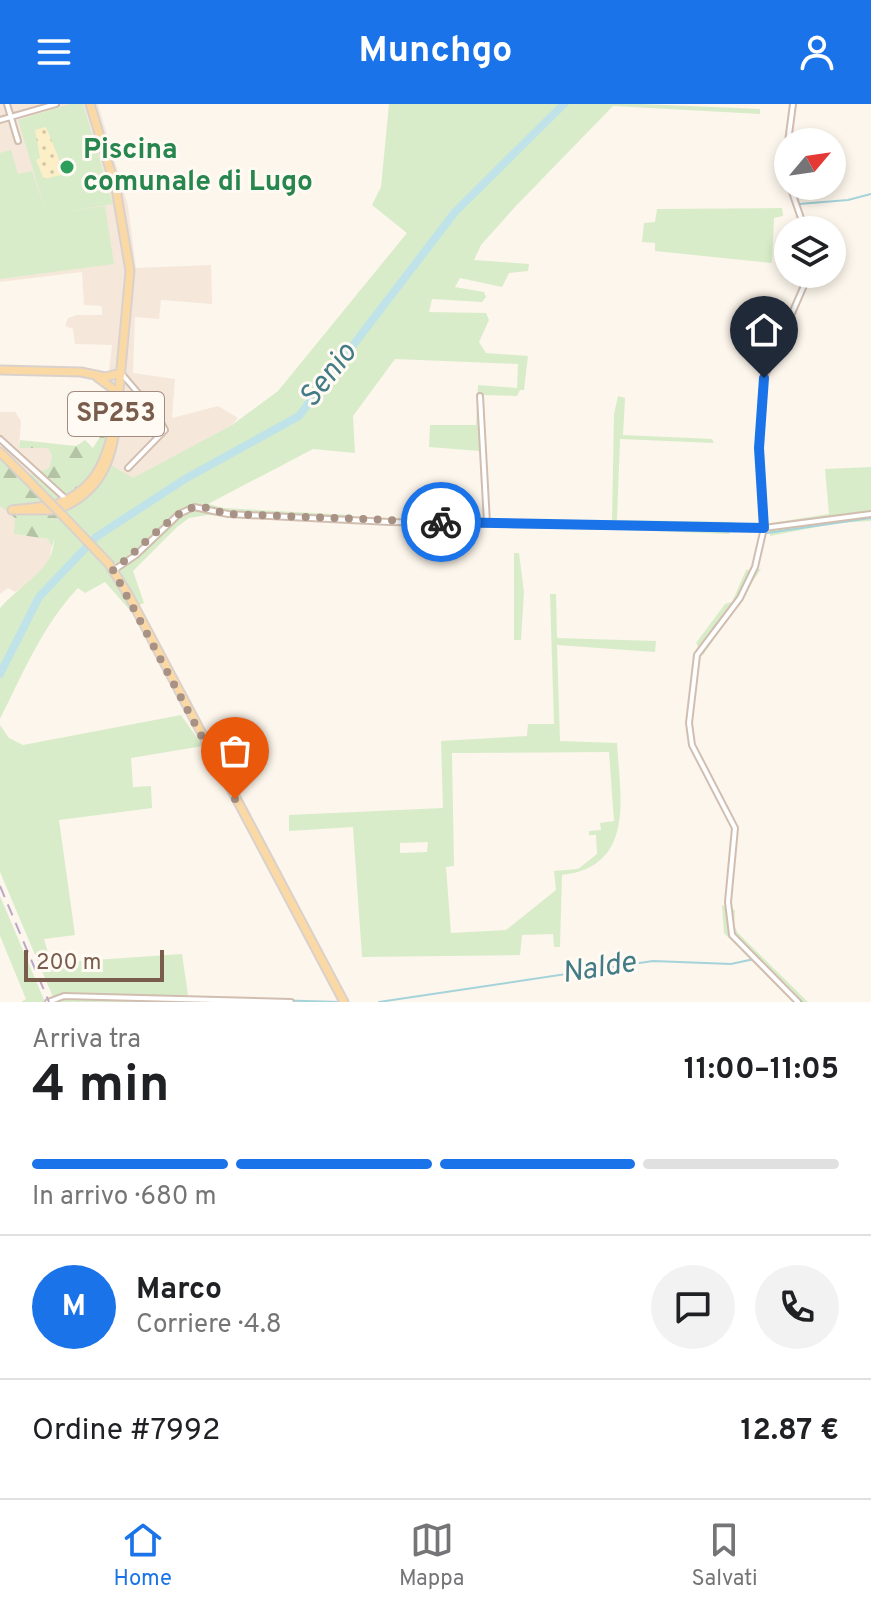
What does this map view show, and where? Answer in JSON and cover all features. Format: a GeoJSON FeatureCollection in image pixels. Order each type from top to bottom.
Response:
{"type":"FeatureCollection","features":[{"type":"Feature","properties":{"kind":"main road"},"geometry":{"type":"LineString","coordinates":[[90,104],[127,236],[130,301],[121,373]]}},
{"type":"Feature","properties":{"kind":"main road","name":"SP253"},"geometry":{"type":"LineString","coordinates":[[0,370],[121,373],[115,441],[107,467],[93,487],[62,503]]}},
{"type":"Feature","properties":{"kind":"main road","name":"SP253"},"geometry":{"type":"LineString","coordinates":[[92,374],[106,382],[118,399]]}},
{"type":"Feature","properties":{"kind":"main road"},"geometry":{"type":"LineString","coordinates":[[0,452],[111,567],[344,1002]]}},
{"type":"Feature","properties":{"kind":"main road"},"geometry":{"type":"LineString","coordinates":[[0,510],[49,508]]}},
{"type":"Feature","properties":{"kind":"street"},"geometry":{"type":"LineString","coordinates":[[7,104],[18,141]]}},
{"type":"Feature","properties":{"kind":"street"},"geometry":{"type":"LineString","coordinates":[[0,120],[56,104]]}},
{"type":"Feature","properties":{"kind":"street"},"geometry":{"type":"LineString","coordinates":[[790,128],[793,104]]}},
{"type":"Feature","properties":{"kind":"street"},"geometry":{"type":"LineString","coordinates":[[798,1002],[732,935],[728,902],[735,828],[690,736],[697,655],[748,584],[764,528],[759,448],[764,378],[803,288]]}},
{"type":"Feature","properties":{"kind":"street"},"geometry":{"type":"LineString","coordinates":[[121,373],[157,415],[165,430],[128,468]]}},
{"type":"Feature","properties":{"kind":"street"},"geometry":{"type":"LineString","coordinates":[[480,396],[487,523]]}},
{"type":"Feature","properties":{"kind":"street"},"geometry":{"type":"LineString","coordinates":[[0,439],[62,503]]}},
{"type":"Feature","properties":{"kind":"street"},"geometry":{"type":"LineString","coordinates":[[111,567],[136,555],[179,514],[194,507],[241,515],[764,528],[871,514]]}},
{"type":"Feature","properties":{"kind":"street"},"geometry":{"type":"LineString","coordinates":[[48,1002],[64,996],[291,1002]]}},
{"type":"Feature","properties":{"kind":"shaded area"},"geometry":{"type":"Polygon","coordinates":[[[0,104],[98,104],[128,206],[136,268],[211,265],[212,304],[161,300],[159,319],[135,317],[133,373],[175,379],[172,418],[218,406],[238,418],[232,425],[133,479],[111,465],[108,441],[113,400],[107,389],[112,345],[75,344],[73,329],[65,326],[68,318],[77,315],[102,315],[102,306],[84,305],[82,272],[0,282],[0,104]]]}},
{"type":"Feature","properties":{"kind":"shaded area"},"geometry":{"type":"Polygon","coordinates":[[[0,412],[15,412],[21,421],[19,447],[48,448],[52,456],[49,468],[30,474],[0,456],[0,412]]]}},
{"type":"Feature","properties":{"kind":"shaded area"},"geometry":{"type":"Polygon","coordinates":[[[0,506],[15,518],[15,534],[48,539],[52,547],[49,562],[33,579],[15,592],[8,588],[0,594],[0,506]]]}},
{"type":"Feature","properties":{"kind":"green space"},"geometry":{"type":"Polygon","coordinates":[[[70,104],[83,104],[113,204],[51,214],[105,206],[114,264],[0,279],[0,153],[11,150],[18,174],[32,171],[47,216],[18,120],[70,104]]]}},
{"type":"Feature","properties":{"kind":"green space"},"geometry":{"type":"Polygon","coordinates":[[[389,104],[642,104],[760,109],[760,114],[613,106],[514,208],[481,245],[474,260],[529,264],[528,271],[509,273],[502,287],[460,278],[455,287],[484,292],[486,297],[482,302],[432,299],[429,312],[486,313],[489,320],[479,342],[486,353],[528,356],[524,390],[520,390],[517,396],[483,395],[486,459],[481,458],[480,451],[429,447],[430,425],[476,425],[478,385],[517,388],[518,364],[395,359],[353,416],[355,453],[313,449],[208,504],[224,508],[351,515],[351,523],[207,515],[189,518],[133,571],[144,603],[129,609],[105,582],[85,593],[78,588],[44,634],[0,719],[0,608],[37,574],[52,553],[52,524],[44,504],[108,441],[116,453],[111,465],[133,478],[232,425],[278,391],[407,233],[372,205],[381,187],[389,104]]]}},
{"type":"Feature","properties":{"kind":"green space"},"geometry":{"type":"Polygon","coordinates":[[[782,208],[783,216],[774,216],[772,263],[655,251],[655,243],[642,242],[644,223],[655,222],[657,209],[782,208]]]}},
{"type":"Feature","properties":{"kind":"green space"},"geometry":{"type":"Polygon","coordinates":[[[618,396],[625,398],[623,435],[712,439],[714,443],[620,439],[617,520],[734,522],[729,534],[548,527],[549,521],[612,520],[614,414],[618,396]]]}},
{"type":"Feature","properties":{"kind":"green space"},"geometry":{"type":"Polygon","coordinates":[[[101,435],[108,438],[105,452],[94,473],[69,494],[45,504],[62,522],[56,529],[52,547],[48,539],[14,534],[15,518],[0,506],[0,456],[30,474],[49,468],[52,456],[48,448],[19,448],[20,440],[76,446],[85,440],[93,448],[101,435]]]}},
{"type":"Feature","properties":{"kind":"green space"},"geometry":{"type":"Polygon","coordinates":[[[871,467],[871,521],[837,523],[770,536],[771,523],[829,514],[825,469],[871,467]]]}},
{"type":"Feature","properties":{"kind":"green space"},"geometry":{"type":"Polygon","coordinates":[[[483,517],[482,528],[415,528],[410,519],[483,517]]]}},
{"type":"Feature","properties":{"kind":"green space"},"geometry":{"type":"Polygon","coordinates":[[[514,553],[519,553],[524,592],[521,640],[514,640],[514,553]]]}},
{"type":"Feature","properties":{"kind":"green space"},"geometry":{"type":"Polygon","coordinates":[[[761,569],[703,655],[696,643],[725,604],[732,602],[746,570],[761,569]]]}},
{"type":"Feature","properties":{"kind":"green space"},"geometry":{"type":"Polygon","coordinates":[[[550,594],[556,594],[557,638],[656,641],[655,652],[557,645],[560,741],[617,743],[620,785],[618,826],[613,844],[602,858],[586,869],[562,875],[560,947],[554,947],[553,934],[522,935],[520,955],[362,957],[353,827],[289,831],[289,815],[443,808],[441,741],[527,736],[528,724],[554,724],[550,594]],[[609,752],[452,753],[454,866],[446,867],[451,933],[506,930],[556,890],[554,871],[578,869],[597,854],[596,835],[589,835],[589,831],[601,830],[600,823],[614,821],[609,752]],[[428,842],[400,843],[400,853],[427,852],[428,842]]]}},
{"type":"Feature","properties":{"kind":"green space"},"geometry":{"type":"Polygon","coordinates":[[[181,715],[203,746],[131,758],[133,787],[151,786],[152,808],[59,820],[75,935],[44,939],[51,963],[182,954],[189,1002],[55,1002],[0,872],[0,725],[9,738],[23,745],[181,715]]]}},
{"type":"Feature","properties":{"kind":"green space"},"geometry":{"type":"Polygon","coordinates":[[[0,896],[45,1002],[21,1002],[26,999],[0,936],[0,896]]]}},
{"type":"Feature","properties":{"kind":"green space"},"geometry":{"type":"Polygon","coordinates":[[[722,905],[735,910],[734,926],[738,933],[808,1002],[793,1002],[724,933],[722,905]]]}},
{"type":"Feature","properties":{"kind":"sand"},"geometry":{"type":"Polygon","coordinates":[[[46,127],[65,174],[44,179],[36,160],[40,158],[35,130],[46,127]]]}},
{"type":"Feature","properties":{"kind":"waterway","name":"Senio"},"geometry":{"type":"LineString","coordinates":[[0,674],[39,597],[96,537],[185,479],[299,416],[455,212],[564,104]]}},
{"type":"Feature","properties":{"kind":"waterway"},"geometry":{"type":"LineString","coordinates":[[799,204],[848,200],[871,194]]}},
{"type":"Feature","properties":{"kind":"waterway"},"geometry":{"type":"LineString","coordinates":[[767,533],[871,518]]}},
{"type":"Feature","properties":{"kind":"waterway","name":"Nalde"},"geometry":{"type":"LineString","coordinates":[[379,1002],[653,961],[731,964],[754,959]]}},
{"type":"Feature","properties":{"kind":"waterway","name":"Nalde"},"geometry":{"type":"LineString","coordinates":[[759,960],[802,1002]]}},
{"type":"Feature","properties":{"kind":"waterway","name":"Nalde"},"geometry":{"type":"LineString","coordinates":[[93,995],[340,1002]]}},
{"type":"Feature","properties":{"kind":"railway"},"geometry":{"type":"LineString","coordinates":[[0,886],[49,1002]]}},
{"type":"Feature","properties":{"kind":"way so far"},"geometry":{"type":"LineString","coordinates":[[235,799],[113,570],[136,555],[179,514],[194,507],[228,514],[441,522]]}},
{"type":"Feature","properties":{"kind":"place","name":"Piscina comunale di Lugo"},"geometry":{"type":"Point","coordinates":[67,167]}},
{"type":"Feature","properties":{"kind":"route"},"geometry":{"type":"LineString","coordinates":[[441,522],[764,528],[759,448],[764,378]]}}]}
